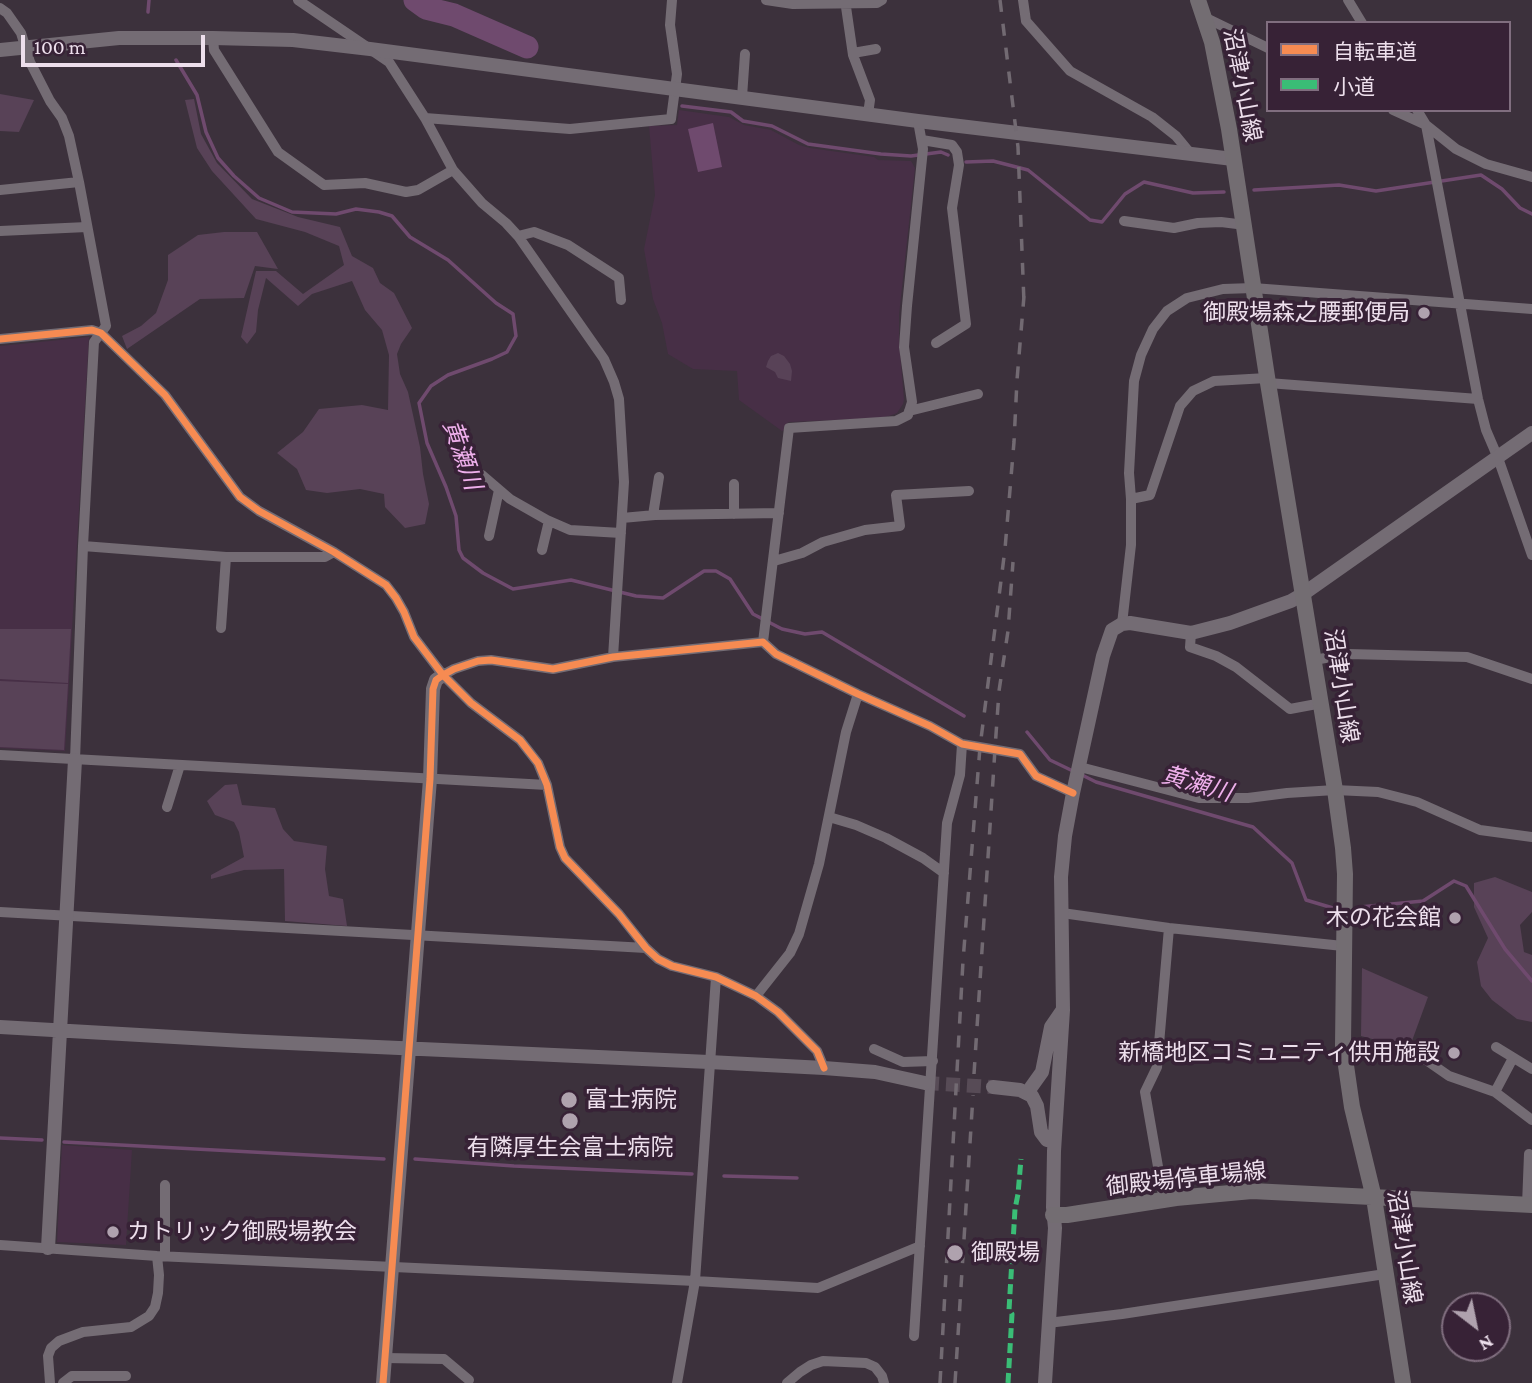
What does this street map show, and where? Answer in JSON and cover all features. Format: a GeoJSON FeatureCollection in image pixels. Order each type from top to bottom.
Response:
{"type":"FeatureCollection","features":[{"type":"Feature","properties":{"kind":"main road","name":"沼津小山線"},"geometry":{"type":"LineString","coordinates":[[1198,0],[1212,42],[1245,225],[1335,790],[1345,874],[1343,1045],[1352,1107],[1374,1198],[1403,1383]]}},
{"type":"Feature","properties":{"kind":"main road","name":"御殿場停車場線"},"geometry":{"type":"LineString","coordinates":[[1054,1215],[1252,1191],[1529,1205]]}},
{"type":"Feature","properties":{"kind":"street"},"geometry":{"type":"LineString","coordinates":[[298,0],[389,62],[425,118],[453,170],[482,203],[518,236],[604,359],[618,398],[624,482],[613,657]]}},
{"type":"Feature","properties":{"kind":"street"},"geometry":{"type":"LineString","coordinates":[[425,118],[570,129],[671,119],[677,75],[670,25],[672,0]]}},
{"type":"Feature","properties":{"kind":"street"},"geometry":{"type":"LineString","coordinates":[[766,0],[793,4],[846,1],[877,3],[882,0]]}},
{"type":"Feature","properties":{"kind":"street"},"geometry":{"type":"LineString","coordinates":[[1023,0],[1026,21],[1070,71],[1152,117],[1176,136],[1190,153]]}},
{"type":"Feature","properties":{"kind":"street"},"geometry":{"type":"LineString","coordinates":[[1348,0],[1361,21]]}},
{"type":"Feature","properties":{"kind":"street"},"geometry":{"type":"LineString","coordinates":[[846,1],[853,53],[870,100],[868,114]]}},
{"type":"Feature","properties":{"kind":"street"},"geometry":{"type":"LineString","coordinates":[[0,8],[7,13],[21,33],[30,62],[69,136],[106,326],[94,342],[75,760],[48,1248]]}},
{"type":"Feature","properties":{"kind":"street"},"geometry":{"type":"LineString","coordinates":[[1204,17],[1266,47]]}},
{"type":"Feature","properties":{"kind":"street"},"geometry":{"type":"LineString","coordinates":[[0,50],[120,38],[293,40],[1233,159]]}},
{"type":"Feature","properties":{"kind":"street"},"geometry":{"type":"LineString","coordinates":[[213,38],[214,50],[278,152],[324,185],[365,183],[406,192],[418,190],[453,170]]}},
{"type":"Feature","properties":{"kind":"street"},"geometry":{"type":"LineString","coordinates":[[853,53],[876,49]]}},
{"type":"Feature","properties":{"kind":"street"},"geometry":{"type":"LineString","coordinates":[[742,97],[745,54]]}},
{"type":"Feature","properties":{"kind":"street"},"geometry":{"type":"LineString","coordinates":[[1397,112],[1426,125],[1457,149],[1486,164],[1532,177]]}},
{"type":"Feature","properties":{"kind":"street"},"geometry":{"type":"LineString","coordinates":[[1418,112],[1426,125],[1478,399],[1486,430],[1532,555]]}},
{"type":"Feature","properties":{"kind":"street"},"geometry":{"type":"LineString","coordinates":[[918,121],[922,145],[921,164],[904,347],[912,402],[908,415],[896,421],[789,428],[764,636],[776,654],[930,726],[962,744],[1020,754],[1036,776],[1074,789]]}},
{"type":"Feature","properties":{"kind":"street"},"geometry":{"type":"LineString","coordinates":[[922,145],[952,145],[957,152],[959,165],[951,208],[966,324],[936,343]]}},
{"type":"Feature","properties":{"kind":"street"},"geometry":{"type":"LineString","coordinates":[[0,190],[79,183]]}},
{"type":"Feature","properties":{"kind":"street"},"geometry":{"type":"LineString","coordinates":[[1124,221],[1174,228],[1221,222],[1245,225]]}},
{"type":"Feature","properties":{"kind":"street"},"geometry":{"type":"LineString","coordinates":[[0,231],[87,227]]}},
{"type":"Feature","properties":{"kind":"street"},"geometry":{"type":"LineString","coordinates":[[518,236],[534,232],[568,246],[619,278],[621,300]]}},
{"type":"Feature","properties":{"kind":"street"},"geometry":{"type":"LineString","coordinates":[[1122,624],[1130,557],[1132,499],[1129,473],[1133,381],[1153,329],[1167,311],[1187,298],[1223,289],[1253,288],[1532,310]]}},
{"type":"Feature","properties":{"kind":"street"},"geometry":{"type":"LineString","coordinates":[[0,339],[92,330],[101,333],[165,395],[240,497],[259,511],[334,552],[386,585],[404,612],[415,638],[443,675],[471,703],[520,740],[538,764],[547,785],[560,847],[565,858],[620,914],[646,948],[658,959],[672,966],[716,977],[756,996],[778,1012],[817,1051],[824,1068]]}},
{"type":"Feature","properties":{"kind":"street"},"geometry":{"type":"LineString","coordinates":[[1132,499],[1150,495],[1180,406],[1193,391],[1214,381],[1268,380],[1478,399]]}},
{"type":"Feature","properties":{"kind":"street"},"geometry":{"type":"LineString","coordinates":[[909,411],[978,394]]}},
{"type":"Feature","properties":{"kind":"street"},"geometry":{"type":"LineString","coordinates":[[1045,1383],[1055,1228],[1051,1146],[1063,1010],[1061,877],[1074,789],[1103,656],[1112,630],[1130,623],[1191,633],[1230,624],[1290,601],[1532,433]]}},
{"type":"Feature","properties":{"kind":"street"},"geometry":{"type":"LineString","coordinates":[[482,475],[510,499],[570,530],[621,533]]}},
{"type":"Feature","properties":{"kind":"street"},"geometry":{"type":"LineString","coordinates":[[653,515],[659,477]]}},
{"type":"Feature","properties":{"kind":"street"},"geometry":{"type":"LineString","coordinates":[[734,484],[734,514]]}},
{"type":"Feature","properties":{"kind":"street"},"geometry":{"type":"LineString","coordinates":[[489,536],[499,490]]}},
{"type":"Feature","properties":{"kind":"street"},"geometry":{"type":"LineString","coordinates":[[774,561],[854,533],[900,526],[896,495],[969,491]]}},
{"type":"Feature","properties":{"kind":"street"},"geometry":{"type":"LineString","coordinates":[[622,517],[779,513]]}},
{"type":"Feature","properties":{"kind":"street"},"geometry":{"type":"LineString","coordinates":[[542,550],[549,521]]}},
{"type":"Feature","properties":{"kind":"street"},"geometry":{"type":"LineString","coordinates":[[83,546],[226,557],[325,557],[334,552]]}},
{"type":"Feature","properties":{"kind":"street"},"geometry":{"type":"LineString","coordinates":[[220,628],[226,557]]}},
{"type":"Feature","properties":{"kind":"street"},"geometry":{"type":"LineString","coordinates":[[1191,633],[1190,647],[1216,656],[1236,667],[1290,709],[1322,703]]}},
{"type":"Feature","properties":{"kind":"street"},"geometry":{"type":"LineString","coordinates":[[383,1383],[419,936],[430,779],[433,688],[436,680],[466,665],[491,660],[554,669],[613,657],[764,636]]}},
{"type":"Feature","properties":{"kind":"street"},"geometry":{"type":"LineString","coordinates":[[1314,660],[1348,654],[1467,657],[1532,679]]}},
{"type":"Feature","properties":{"kind":"street"},"geometry":{"type":"LineString","coordinates":[[756,996],[790,953],[799,934],[819,864],[846,732],[858,694]]}},
{"type":"Feature","properties":{"kind":"street"},"geometry":{"type":"LineString","coordinates":[[914,1336],[947,823],[960,775],[962,744]]}},
{"type":"Feature","properties":{"kind":"street"},"geometry":{"type":"LineString","coordinates":[[0,755],[547,785]]}},
{"type":"Feature","properties":{"kind":"street"},"geometry":{"type":"LineString","coordinates":[[167,807],[180,765]]}},
{"type":"Feature","properties":{"kind":"street"},"geometry":{"type":"LineString","coordinates":[[1080,766],[1199,797],[1248,798],[1335,790],[1378,792],[1416,802],[1480,830],[1532,837]]}},
{"type":"Feature","properties":{"kind":"street"},"geometry":{"type":"LineString","coordinates":[[829,817],[886,838],[944,873]]}},
{"type":"Feature","properties":{"kind":"street"},"geometry":{"type":"LineString","coordinates":[[0,912],[646,948]]}},
{"type":"Feature","properties":{"kind":"street"},"geometry":{"type":"LineString","coordinates":[[1062,913],[1169,928],[1343,946]]}},
{"type":"Feature","properties":{"kind":"street"},"geometry":{"type":"LineString","coordinates":[[1164,1201],[1145,1092],[1157,1067],[1169,928]]}},
{"type":"Feature","properties":{"kind":"street"},"geometry":{"type":"LineString","coordinates":[[677,1383],[695,1280],[716,977]]}},
{"type":"Feature","properties":{"kind":"street"},"geometry":{"type":"LineString","coordinates":[[1027,1093],[1042,1072],[1051,1027],[1063,1010]]}},
{"type":"Feature","properties":{"kind":"street"},"geometry":{"type":"LineString","coordinates":[[0,1027],[824,1068],[930,1078]]}},
{"type":"Feature","properties":{"kind":"street"},"geometry":{"type":"LineString","coordinates":[[1496,1047],[1532,1069]]}},
{"type":"Feature","properties":{"kind":"street"},"geometry":{"type":"LineString","coordinates":[[874,1049],[930,1078]]}},
{"type":"Feature","properties":{"kind":"street"},"geometry":{"type":"LineString","coordinates":[[1413,1051],[1448,1076],[1495,1092],[1532,1120]]}},
{"type":"Feature","properties":{"kind":"street"},"geometry":{"type":"LineString","coordinates":[[889,1075],[894,1058]]}},
{"type":"Feature","properties":{"kind":"street"},"geometry":{"type":"LineString","coordinates":[[1495,1092],[1513,1058]]}},
{"type":"Feature","properties":{"kind":"street"},"geometry":{"type":"LineString","coordinates":[[993,1087],[1020,1090],[1032,1096],[1037,1106],[1041,1132],[1051,1146]]}},
{"type":"Feature","properties":{"kind":"street"},"geometry":{"type":"LineString","coordinates":[[1529,1154],[1529,1205]]}},
{"type":"Feature","properties":{"kind":"street"},"geometry":{"type":"LineString","coordinates":[[50,1383],[48,1356],[51,1348],[59,1341],[83,1332],[131,1327],[149,1316],[155,1307],[165,1185]]}},
{"type":"Feature","properties":{"kind":"street"},"geometry":{"type":"LineString","coordinates":[[0,1245],[161,1256],[818,1288],[920,1246]]}},
{"type":"Feature","properties":{"kind":"street"},"geometry":{"type":"LineString","coordinates":[[1048,1323],[1385,1274]]}},
{"type":"Feature","properties":{"kind":"street"},"geometry":{"type":"LineString","coordinates":[[385,1358],[443,1359],[469,1380]]}},
{"type":"Feature","properties":{"kind":"street"},"geometry":{"type":"LineString","coordinates":[[787,1383],[811,1364],[823,1361],[866,1363],[875,1367],[884,1383]]}},
{"type":"Feature","properties":{"kind":"street"},"geometry":{"type":"LineString","coordinates":[[795,1383],[800,1371]]}},
{"type":"Feature","properties":{"kind":"street"},"geometry":{"type":"LineString","coordinates":[[63,1383],[72,1376],[126,1376]]}},
{"type":"Feature","properties":{"kind":"shaded area"},"geometry":{"type":"Polygon","coordinates":[[[0,94],[34,100],[19,132],[0,131],[0,94]]]}},
{"type":"Feature","properties":{"kind":"shaded area"},"geometry":{"type":"Polygon","coordinates":[[[194,99],[201,134],[217,163],[252,199],[298,217],[340,227],[352,256],[373,268],[380,283],[394,293],[412,328],[397,354],[420,447],[429,504],[425,524],[405,528],[385,507],[384,494],[360,489],[327,493],[306,490],[297,469],[277,453],[303,432],[319,409],[362,405],[388,410],[389,355],[382,330],[365,310],[352,281],[312,294],[298,306],[266,278],[256,332],[247,344],[241,337],[256,271],[276,271],[303,294],[344,265],[339,246],[305,232],[256,219],[212,171],[197,148],[185,100],[194,99]]]}},
{"type":"Feature","properties":{"kind":"shaded area"},"geometry":{"type":"Polygon","coordinates":[[[679,110],[729,117],[744,125],[771,130],[810,148],[874,157],[878,160],[911,161],[915,168],[899,315],[904,399],[897,413],[879,418],[789,422],[782,431],[739,400],[737,371],[693,369],[668,354],[662,323],[653,299],[644,249],[655,195],[649,126],[677,125],[679,110]]]}},
{"type":"Feature","properties":{"kind":"shaded area"},"geometry":{"type":"Polygon","coordinates":[[[713,123],[722,167],[698,172],[688,129],[713,123]]]}},
{"type":"Feature","properties":{"kind":"shaded area"},"geometry":{"type":"Polygon","coordinates":[[[257,232],[278,269],[255,266],[244,298],[200,299],[127,349],[122,336],[141,326],[156,313],[168,280],[168,255],[198,235],[257,232]]]}},
{"type":"Feature","properties":{"kind":"shaded area"},"geometry":{"type":"Polygon","coordinates":[[[89,337],[65,751],[0,748],[0,346],[89,337]]]}},
{"type":"Feature","properties":{"kind":"shaded area"},"geometry":{"type":"Polygon","coordinates":[[[778,353],[790,364],[791,381],[778,378],[775,372],[766,367],[771,356],[778,353]]]}},
{"type":"Feature","properties":{"kind":"shaded area"},"geometry":{"type":"Polygon","coordinates":[[[0,629],[71,629],[68,683],[0,679],[0,629]]]}},
{"type":"Feature","properties":{"kind":"shaded area"},"geometry":{"type":"Polygon","coordinates":[[[0,681],[68,684],[64,750],[0,747],[0,681]]]}},
{"type":"Feature","properties":{"kind":"shaded area"},"geometry":{"type":"Polygon","coordinates":[[[237,784],[242,805],[275,808],[283,829],[294,841],[327,846],[325,869],[329,896],[343,899],[347,926],[285,921],[284,869],[244,870],[211,879],[211,875],[244,857],[234,822],[215,815],[207,801],[225,785],[237,784]]]}},
{"type":"Feature","properties":{"kind":"shaded area"},"geometry":{"type":"Polygon","coordinates":[[[1495,877],[1532,892],[1532,912],[1520,925],[1524,952],[1532,955],[1532,1022],[1517,1019],[1492,1000],[1481,986],[1477,962],[1488,938],[1474,907],[1474,883],[1495,877]]]}},
{"type":"Feature","properties":{"kind":"shaded area"},"geometry":{"type":"Polygon","coordinates":[[[1362,968],[1428,997],[1409,1049],[1361,1036],[1362,968]]]}},
{"type":"Feature","properties":{"kind":"shaded area"},"geometry":{"type":"Polygon","coordinates":[[[62,1145],[132,1150],[126,1245],[57,1242],[62,1145]]]}},
{"type":"Feature","properties":{"kind":"waterway","name":"黄瀬川"},"geometry":{"type":"LineString","coordinates":[[148,12],[149,0]]}},
{"type":"Feature","properties":{"kind":"waterway","name":"黄瀬川"},"geometry":{"type":"LineString","coordinates":[[415,0],[426,8],[454,15],[527,47]]}},
{"type":"Feature","properties":{"kind":"waterway","name":"黄瀬川"},"geometry":{"type":"LineString","coordinates":[[176,60],[197,95],[206,132],[218,158],[259,198],[292,212],[336,214],[356,209],[392,216],[410,237],[448,260],[496,303],[513,314],[516,336],[507,352],[448,375],[431,386],[419,403],[427,443],[456,516],[459,550],[463,558],[483,573],[513,589],[571,580],[636,596],[663,598],[704,571],[716,571],[730,579],[753,614],[782,629],[805,634],[822,632],[964,716]]}},
{"type":"Feature","properties":{"kind":"waterway"},"geometry":{"type":"LineString","coordinates":[[682,106],[731,112],[743,121],[772,126],[808,144],[881,154],[911,156],[941,152],[948,155]]}},
{"type":"Feature","properties":{"kind":"waterway"},"geometry":{"type":"LineString","coordinates":[[966,162],[993,161],[1028,170],[1090,220],[1102,222],[1125,194],[1144,182],[1193,193],[1224,192]]}},
{"type":"Feature","properties":{"kind":"waterway"},"geometry":{"type":"LineString","coordinates":[[1254,190],[1339,185],[1376,191],[1481,175],[1502,189],[1520,208],[1532,214]]}},
{"type":"Feature","properties":{"kind":"waterway","name":"黄瀬川"},"geometry":{"type":"LineString","coordinates":[[1027,732],[1050,760],[1075,772]]}},
{"type":"Feature","properties":{"kind":"waterway","name":"黄瀬川"},"geometry":{"type":"LineString","coordinates":[[1082,775],[1096,782],[1253,827],[1292,863],[1306,900],[1333,908]]}},
{"type":"Feature","properties":{"kind":"waterway","name":"黄瀬川"},"geometry":{"type":"LineString","coordinates":[[1360,907],[1423,901],[1454,881],[1466,886],[1505,949],[1532,981]]}},
{"type":"Feature","properties":{"kind":"waterway"},"geometry":{"type":"LineString","coordinates":[[0,1138],[42,1140]]}},
{"type":"Feature","properties":{"kind":"waterway"},"geometry":{"type":"LineString","coordinates":[[64,1142],[384,1159]]}},
{"type":"Feature","properties":{"kind":"waterway"},"geometry":{"type":"LineString","coordinates":[[415,1159],[692,1174]]}},
{"type":"Feature","properties":{"kind":"waterway"},"geometry":{"type":"LineString","coordinates":[[724,1176],[797,1178]]}},
{"type":"Feature","properties":{"kind":"tunnel"},"geometry":{"type":"LineString","coordinates":[[925,1083],[993,1087]]}},
{"type":"Feature","properties":{"kind":"railway"},"geometry":{"type":"LineString","coordinates":[[1000,0],[1018,147],[1024,303]]}},
{"type":"Feature","properties":{"kind":"railway"},"geometry":{"type":"LineString","coordinates":[[940,1383],[963,961],[980,747],[1005,549],[1024,296]]}},
{"type":"Feature","properties":{"kind":"railway"},"geometry":{"type":"LineString","coordinates":[[974,1074],[999,691],[1008,631],[1013,562]]}},
{"type":"Feature","properties":{"kind":"railway"},"geometry":{"type":"LineString","coordinates":[[955,1383],[973,1095]]}},
{"type":"Feature","properties":{"kind":"marked path"},"geometry":{"type":"LineString","coordinates":[[1008,1383],[1012,1314],[1009,1310],[1021,1159]]}},
{"type":"Feature","properties":{"kind":"cycle path"},"geometry":{"type":"LineString","coordinates":[[0,339],[92,330],[101,333],[165,395],[240,497],[259,511],[334,552],[386,585],[404,612],[414,637],[443,675],[478,661],[491,660],[553,669],[613,657],[763,642],[776,654],[930,726],[962,744],[1020,754],[1036,776],[1073,793]]}},
{"type":"Feature","properties":{"kind":"cycle path"},"geometry":{"type":"LineString","coordinates":[[383,1383],[430,779],[433,689],[436,680],[443,675],[471,703],[520,740],[538,763],[547,785],[560,847],[565,858],[619,914],[646,948],[658,959],[672,966],[716,977],[756,996],[778,1012],[817,1051],[824,1068]]}},
{"type":"Feature","properties":{"kind":"place","name":"御殿場森之腰郵便局"},"geometry":{"type":"Point","coordinates":[1424,313]}},
{"type":"Feature","properties":{"kind":"place","name":"木の花会館"},"geometry":{"type":"Point","coordinates":[1455,918]}},
{"type":"Feature","properties":{"kind":"place","name":"新橋地区コミュニティ供用施設"},"geometry":{"type":"Point","coordinates":[1454,1053]}},
{"type":"Feature","properties":{"kind":"place","name":"富士病院"},"geometry":{"type":"Point","coordinates":[569,1100]}},
{"type":"Feature","properties":{"kind":"place","name":"有隣厚生会富士病院"},"geometry":{"type":"Point","coordinates":[570,1121]}},
{"type":"Feature","properties":{"kind":"place","name":"カトリック御殿場教会"},"geometry":{"type":"Point","coordinates":[113,1232]}},
{"type":"Feature","properties":{"kind":"place","name":"御殿場"},"geometry":{"type":"Point","coordinates":[955,1253]}}]}
